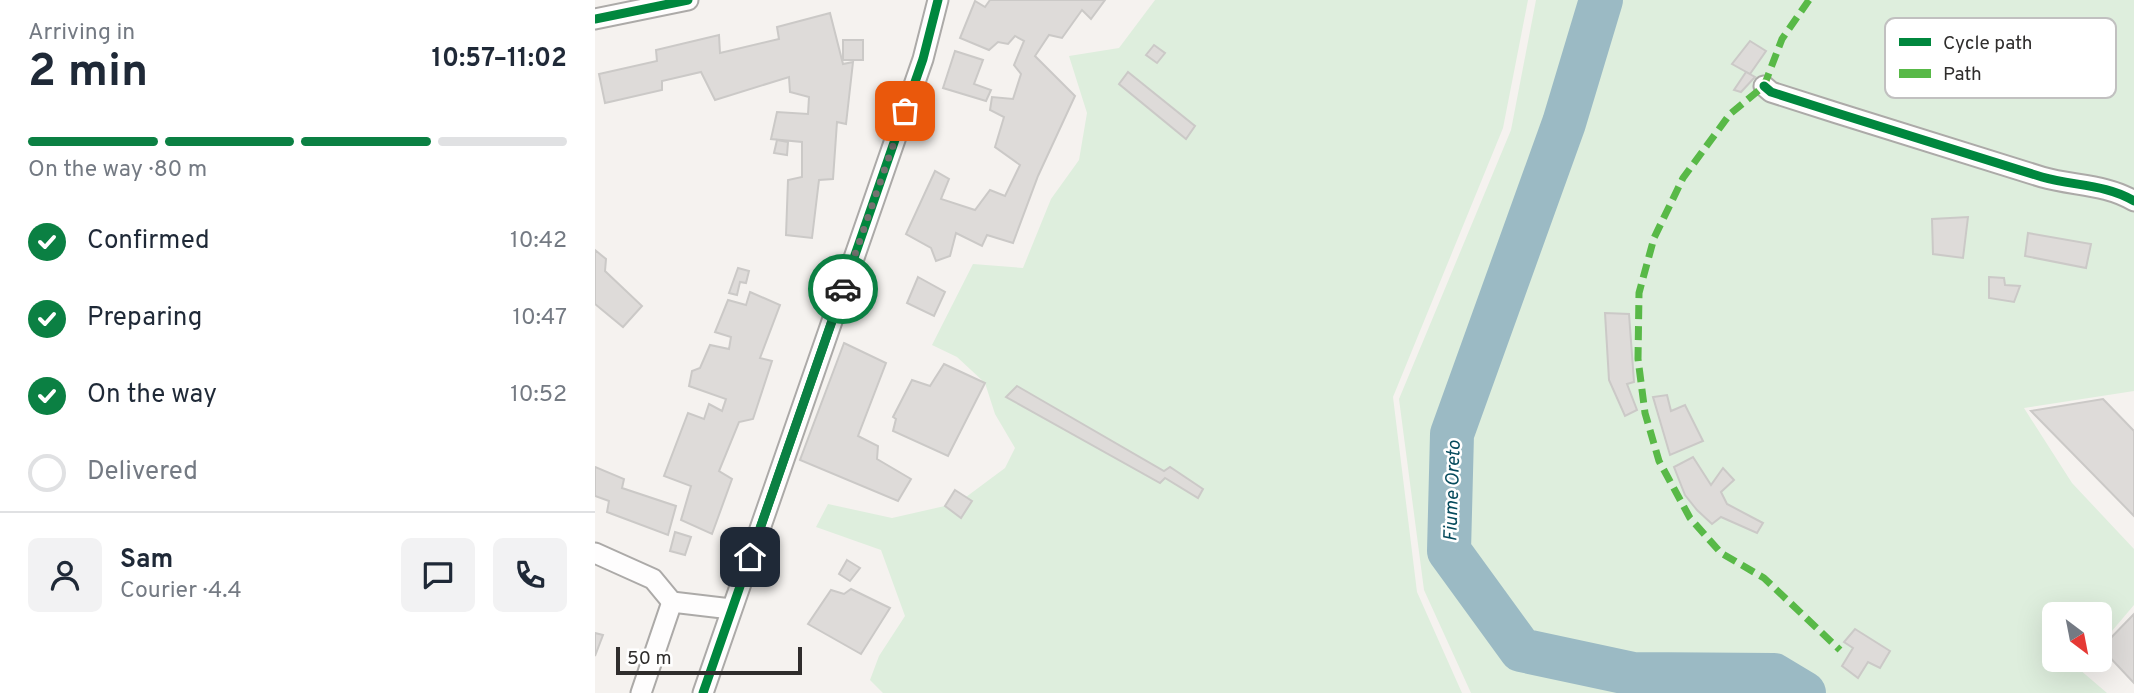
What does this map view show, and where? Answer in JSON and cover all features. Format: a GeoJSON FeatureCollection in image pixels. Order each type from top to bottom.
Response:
{"type":"FeatureCollection","features":[{"type":"Feature","properties":{"kind":"street"},"geometry":{"type":"LineString","coordinates":[[595,19],[688,0]]}},
{"type":"Feature","properties":{"kind":"street"},"geometry":{"type":"LineString","coordinates":[[703,693],[923,59],[938,0]]}},
{"type":"Feature","properties":{"kind":"street"},"geometry":{"type":"LineString","coordinates":[[1764,86],[1771,92],[1898,133],[2047,178],[2117,191],[2134,201]]}},
{"type":"Feature","properties":{"kind":"street"},"geometry":{"type":"LineString","coordinates":[[595,553],[653,579],[672,602],[731,610]]}},
{"type":"Feature","properties":{"kind":"street"},"geometry":{"type":"LineString","coordinates":[[641,693],[672,602]]}},
{"type":"Feature","properties":{"kind":"green space"},"geometry":{"type":"Polygon","coordinates":[[[1155,0],[1528,0],[1503,128],[1393,397],[1417,592],[1462,693],[883,693],[870,680],[879,656],[905,616],[881,550],[816,527],[828,504],[892,518],[958,503],[1005,468],[1015,448],[995,414],[985,383],[957,357],[932,345],[973,264],[1023,268],[1051,199],[1079,160],[1087,113],[1069,56],[1119,48],[1155,0]]]}},
{"type":"Feature","properties":{"kind":"green space"},"geometry":{"type":"Polygon","coordinates":[[[1536,0],[2134,0],[2134,391],[2024,408],[2072,483],[2134,549],[2134,605],[2112,631],[2112,602],[2042,602],[2042,672],[2082,672],[2107,693],[1471,693],[1424,590],[1399,399],[1511,130],[1536,0]]]}},
{"type":"Feature","properties":{"kind":"building"},"geometry":{"type":"Polygon","coordinates":[[[990,0],[1105,0],[1091,19],[1082,10],[1062,38],[1049,35],[1035,56],[1075,96],[1038,176],[1013,243],[987,235],[982,246],[956,233],[950,256],[936,261],[931,248],[906,234],[935,171],[949,179],[941,199],[975,210],[990,190],[1005,196],[1020,165],[995,147],[1004,117],[990,110],[992,97],[1013,99],[1021,74],[1014,65],[1024,41],[1015,36],[1008,44],[998,42],[989,50],[960,38],[975,1],[985,7],[990,0]]]}},
{"type":"Feature","properties":{"kind":"building"},"geometry":{"type":"Polygon","coordinates":[[[830,13],[843,64],[853,62],[846,124],[837,122],[833,179],[819,180],[812,238],[786,235],[788,180],[802,177],[802,142],[771,139],[777,112],[808,114],[809,97],[790,92],[789,77],[715,100],[701,72],[662,81],[662,90],[605,103],[599,74],[657,61],[656,50],[719,35],[720,53],[779,39],[777,27],[830,13]]]}},
{"type":"Feature","properties":{"kind":"building"},"geometry":{"type":"Polygon","coordinates":[[[843,40],[863,40],[863,60],[843,60],[843,40]]]}},
{"type":"Feature","properties":{"kind":"building"},"geometry":{"type":"Polygon","coordinates":[[[1750,41],[1766,51],[1750,74],[1732,64],[1750,41]]]}},
{"type":"Feature","properties":{"kind":"building"},"geometry":{"type":"Polygon","coordinates":[[[1154,45],[1165,53],[1157,63],[1146,55],[1154,45]]]}},
{"type":"Feature","properties":{"kind":"building"},"geometry":{"type":"Polygon","coordinates":[[[955,51],[983,60],[974,84],[991,90],[986,101],[943,88],[955,51]]]}},
{"type":"Feature","properties":{"kind":"building"},"geometry":{"type":"Polygon","coordinates":[[[1128,72],[1195,126],[1186,139],[1119,84],[1128,72]]]}},
{"type":"Feature","properties":{"kind":"building"},"geometry":{"type":"Polygon","coordinates":[[[1746,72],[1755,77],[1741,92],[1734,90],[1746,72]]]}},
{"type":"Feature","properties":{"kind":"building"},"geometry":{"type":"Polygon","coordinates":[[[777,140],[788,142],[787,155],[774,153],[777,140]]]}},
{"type":"Feature","properties":{"kind":"building"},"geometry":{"type":"Polygon","coordinates":[[[1968,217],[1963,258],[1933,254],[1932,219],[1968,217]]]}},
{"type":"Feature","properties":{"kind":"building"},"geometry":{"type":"Polygon","coordinates":[[[2028,233],[2091,244],[2086,268],[2025,256],[2028,233]]]}},
{"type":"Feature","properties":{"kind":"building"},"geometry":{"type":"Polygon","coordinates":[[[595,250],[606,259],[605,271],[642,306],[623,327],[595,304],[595,250]]]}},
{"type":"Feature","properties":{"kind":"building"},"geometry":{"type":"Polygon","coordinates":[[[738,268],[749,271],[746,283],[740,282],[737,295],[729,293],[738,268]]]}},
{"type":"Feature","properties":{"kind":"building"},"geometry":{"type":"Polygon","coordinates":[[[918,277],[945,292],[934,316],[907,303],[918,277]]]}},
{"type":"Feature","properties":{"kind":"building"},"geometry":{"type":"Polygon","coordinates":[[[1989,277],[2004,278],[2005,285],[2020,286],[2014,302],[1989,298],[1989,277]]]}},
{"type":"Feature","properties":{"kind":"building"},"geometry":{"type":"Polygon","coordinates":[[[750,292],[780,305],[760,358],[772,361],[753,419],[739,422],[719,471],[732,479],[712,534],[681,520],[691,486],[664,476],[688,413],[704,419],[709,404],[722,411],[726,399],[689,386],[692,371],[700,368],[710,345],[729,349],[731,337],[715,332],[728,300],[746,305],[750,292]]]}},
{"type":"Feature","properties":{"kind":"building"},"geometry":{"type":"Polygon","coordinates":[[[1605,313],[1629,314],[1634,382],[1627,384],[1637,410],[1625,416],[1609,380],[1605,313]]]}},
{"type":"Feature","properties":{"kind":"building"},"geometry":{"type":"Polygon","coordinates":[[[844,343],[886,363],[858,436],[878,446],[877,459],[911,479],[898,501],[800,460],[844,343]]]}},
{"type":"Feature","properties":{"kind":"building"},"geometry":{"type":"Polygon","coordinates":[[[944,364],[985,383],[948,456],[893,431],[896,419],[893,417],[912,380],[930,386],[944,364]]]}},
{"type":"Feature","properties":{"kind":"building"},"geometry":{"type":"Polygon","coordinates":[[[1017,386],[1164,471],[1170,467],[1203,489],[1198,498],[1165,478],[1160,483],[1006,397],[1017,386]]]}},
{"type":"Feature","properties":{"kind":"building"},"geometry":{"type":"Polygon","coordinates":[[[1667,395],[1671,411],[1685,405],[1703,441],[1670,455],[1653,397],[1667,395]]]}},
{"type":"Feature","properties":{"kind":"building"},"geometry":{"type":"Polygon","coordinates":[[[2103,399],[2134,431],[2134,516],[2031,411],[2103,399]]]}},
{"type":"Feature","properties":{"kind":"building"},"geometry":{"type":"Polygon","coordinates":[[[1693,457],[1711,485],[1723,468],[1734,480],[1721,492],[1727,504],[1763,523],[1757,533],[1721,517],[1712,524],[1697,510],[1685,495],[1674,467],[1693,457]]]}},
{"type":"Feature","properties":{"kind":"building"},"geometry":{"type":"Polygon","coordinates":[[[595,467],[624,479],[622,488],[676,506],[668,535],[607,512],[609,501],[595,496],[595,467]]]}},
{"type":"Feature","properties":{"kind":"building"},"geometry":{"type":"Polygon","coordinates":[[[955,490],[972,501],[961,518],[945,506],[955,490]]]}},
{"type":"Feature","properties":{"kind":"building"},"geometry":{"type":"Polygon","coordinates":[[[675,532],[691,537],[685,555],[670,551],[675,532]]]}},
{"type":"Feature","properties":{"kind":"building"},"geometry":{"type":"Polygon","coordinates":[[[847,560],[860,568],[850,581],[839,574],[847,560]]]}},
{"type":"Feature","properties":{"kind":"building"},"geometry":{"type":"Polygon","coordinates":[[[851,589],[890,608],[861,654],[808,624],[831,590],[844,594],[851,589]]]}},
{"type":"Feature","properties":{"kind":"building"},"geometry":{"type":"Polygon","coordinates":[[[2134,614],[2134,683],[2112,660],[2112,637],[2134,614]]]}},
{"type":"Feature","properties":{"kind":"building"},"geometry":{"type":"Polygon","coordinates":[[[1855,629],[1890,651],[1880,668],[1868,662],[1858,678],[1842,666],[1853,648],[1844,642],[1855,629]]]}},
{"type":"Feature","properties":{"kind":"building"},"geometry":{"type":"Polygon","coordinates":[[[595,633],[603,635],[595,656],[595,633]]]}},
{"type":"Feature","properties":{"kind":"waterway","name":"Fiume Oreto"},"geometry":{"type":"LineString","coordinates":[[1601,0],[1564,123],[1452,434],[1449,551],[1521,650],[1633,674],[1774,675],[1804,693]]}},
{"type":"Feature","properties":{"kind":"marked path"},"geometry":{"type":"LineString","coordinates":[[1809,0],[1782,39],[1764,86],[1730,114],[1683,178],[1654,238],[1639,293],[1638,359],[1645,413],[1659,461],[1690,518],[1721,553],[1764,578],[1840,650]]}},
{"type":"Feature","properties":{"kind":"cycle path"},"geometry":{"type":"LineString","coordinates":[[595,19],[688,0]]}},
{"type":"Feature","properties":{"kind":"cycle path"},"geometry":{"type":"LineString","coordinates":[[703,693],[923,59],[938,0]]}},
{"type":"Feature","properties":{"kind":"cycle path"},"geometry":{"type":"LineString","coordinates":[[1764,86],[1771,92],[2042,177],[2101,188],[2134,201]]}},
{"type":"Feature","properties":{"kind":"way so far"},"geometry":{"type":"LineString","coordinates":[[843,289],[905,111]]}},
{"type":"Feature","properties":{"kind":"route"},"geometry":{"type":"LineString","coordinates":[[750,557],[843,289]]}}]}
